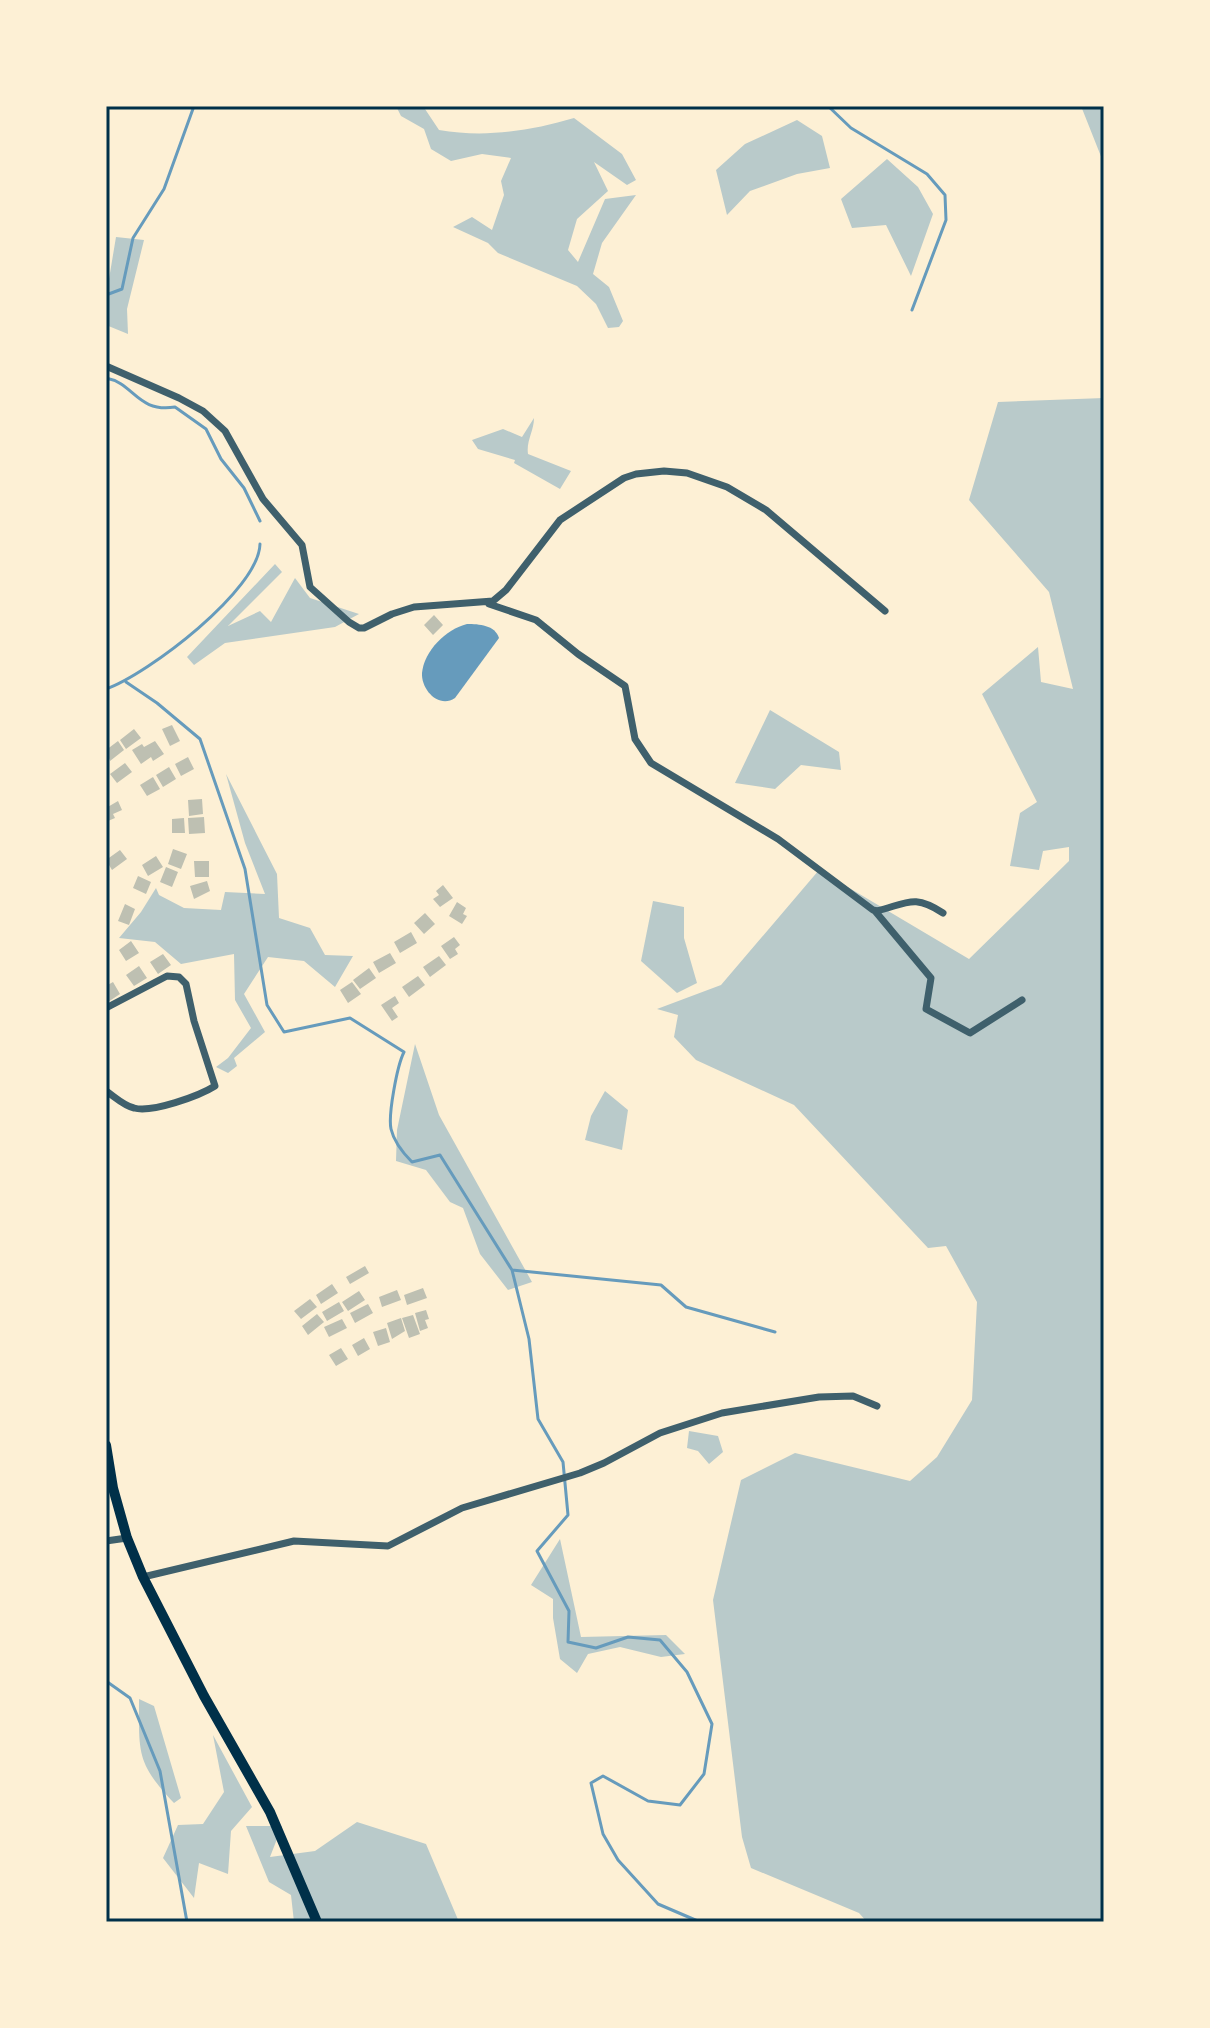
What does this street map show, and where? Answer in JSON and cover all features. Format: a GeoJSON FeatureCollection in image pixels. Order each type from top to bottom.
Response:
{"type":"FeatureCollection","features":[{"type":"Feature","properties":{"kind":"main road"},"geometry":{"type":"LineString","coordinates":[[106,1445],[113,1488],[127,1538],[143,1577],[204,1696],[270,1812],[317,1922]]}},
{"type":"Feature","properties":{"kind":"street"},"geometry":{"type":"LineString","coordinates":[[106,366],[203,411],[225,431],[263,499],[302,545],[310,587],[354,626],[364,628],[414,607],[487,603],[536,620],[625,686],[637,744],[656,767],[778,839],[873,910],[931,978],[926,1009],[970,1033],[1022,1000]]}},
{"type":"Feature","properties":{"kind":"street"},"geometry":{"type":"LineString","coordinates":[[487,603],[506,590],[568,513],[624,478],[664,471],[703,478],[747,497],[885,611]]}},
{"type":"Feature","properties":{"kind":"street"},"geometry":{"type":"LineString","coordinates":[[873,910],[920,900],[943,913]]}},
{"type":"Feature","properties":{"kind":"street"},"geometry":{"type":"LineString","coordinates":[[106,1008],[167,976],[183,980],[215,1086],[194,1097],[144,1109],[127,1106],[106,1091]]}},
{"type":"Feature","properties":{"kind":"street"},"geometry":{"type":"LineString","coordinates":[[143,1577],[294,1541],[388,1546],[462,1508],[580,1473],[660,1433],[722,1413],[819,1397],[853,1396],[877,1406]]}},
{"type":"Feature","properties":{"kind":"street"},"geometry":{"type":"LineString","coordinates":[[106,1541],[127,1538]]}},
{"type":"Feature","properties":{"kind":"shaded area"},"geometry":{"type":"Polygon","coordinates":[[[396,106],[423,106],[439,130],[456,132],[507,132],[574,118],[622,154],[636,180],[627,185],[594,162],[608,191],[577,219],[568,250],[578,262],[605,199],[636,195],[602,243],[593,274],[609,287],[623,321],[619,327],[608,328],[596,304],[577,286],[498,253],[488,243],[453,227],[472,217],[492,230],[504,195],[501,181],[511,158],[482,154],[451,161],[431,149],[424,129],[401,116],[396,106]]]}},
{"type":"Feature","properties":{"kind":"shaded area"},"geometry":{"type":"Polygon","coordinates":[[[1081,106],[1104,106],[1104,164],[1081,106]]]}},
{"type":"Feature","properties":{"kind":"shaded area"},"geometry":{"type":"Polygon","coordinates":[[[797,120],[822,136],[830,168],[797,174],[750,191],[727,215],[716,170],[745,144],[797,120]]]}},
{"type":"Feature","properties":{"kind":"shaded area"},"geometry":{"type":"Polygon","coordinates":[[[887,159],[918,187],[933,214],[911,276],[886,225],[852,228],[841,199],[887,159]]]}},
{"type":"Feature","properties":{"kind":"shaded area"},"geometry":{"type":"Polygon","coordinates":[[[116,237],[144,240],[127,309],[128,334],[106,325],[106,280],[109,279],[116,237]]]}},
{"type":"Feature","properties":{"kind":"shaded area"},"geometry":{"type":"Polygon","coordinates":[[[1104,398],[1104,1922],[867,1922],[859,1913],[751,1868],[742,1837],[713,1600],[741,1480],[795,1453],[910,1481],[937,1457],[972,1400],[977,1302],[946,1246],[928,1248],[794,1105],[696,1060],[674,1037],[678,1015],[657,1009],[721,985],[819,870],[969,959],[1069,861],[1069,847],[1043,851],[1039,870],[1010,866],[1020,813],[1037,802],[982,694],[1038,647],[1041,682],[1073,689],[1049,592],[969,500],[998,402],[1104,398]]]}},
{"type":"Feature","properties":{"kind":"shaded area"},"geometry":{"type":"Polygon","coordinates":[[[534,418],[528,454],[571,471],[560,489],[514,463],[515,460],[478,449],[472,440],[503,429],[522,437],[534,418]]]}},
{"type":"Feature","properties":{"kind":"shaded area"},"geometry":{"type":"Polygon","coordinates":[[[275,564],[282,572],[228,626],[260,611],[271,622],[295,578],[310,598],[359,614],[335,627],[225,643],[194,665],[187,657],[275,564]]]}},
{"type":"Feature","properties":{"kind":"shaded area"},"geometry":{"type":"Polygon","coordinates":[[[770,710],[839,752],[841,770],[801,765],[775,789],[735,783],[770,710]]]}},
{"type":"Feature","properties":{"kind":"shaded area"},"geometry":{"type":"Polygon","coordinates":[[[226,774],[277,874],[279,918],[310,928],[325,955],[353,956],[335,987],[304,961],[268,957],[244,994],[265,1032],[234,1058],[237,1066],[228,1073],[216,1067],[228,1058],[251,1028],[235,1000],[234,954],[181,964],[155,942],[119,938],[156,888],[159,895],[184,908],[221,910],[225,892],[265,894],[245,843],[226,774]]]}},
{"type":"Feature","properties":{"kind":"shaded area"},"geometry":{"type":"Polygon","coordinates":[[[653,901],[684,907],[684,938],[697,983],[677,993],[641,961],[653,901]]]}},
{"type":"Feature","properties":{"kind":"shaded area"},"geometry":{"type":"Polygon","coordinates":[[[415,1044],[439,1115],[532,1282],[508,1290],[480,1254],[463,1208],[450,1202],[426,1170],[396,1161],[397,1130],[415,1044]]]}},
{"type":"Feature","properties":{"kind":"shaded area"},"geometry":{"type":"Polygon","coordinates":[[[605,1091],[628,1110],[622,1150],[585,1140],[591,1116],[605,1091]]]}},
{"type":"Feature","properties":{"kind":"shaded area"},"geometry":{"type":"Polygon","coordinates":[[[689,1431],[718,1436],[723,1452],[709,1464],[698,1451],[687,1448],[689,1431]]]}},
{"type":"Feature","properties":{"kind":"shaded area"},"geometry":{"type":"Polygon","coordinates":[[[560,1539],[581,1637],[666,1635],[685,1654],[661,1657],[620,1647],[588,1654],[577,1673],[560,1659],[553,1599],[531,1585],[560,1539]]]}},
{"type":"Feature","properties":{"kind":"shaded area"},"geometry":{"type":"Polygon","coordinates":[[[139,1699],[154,1706],[181,1798],[174,1803],[152,1777],[142,1756],[139,1699]]]}},
{"type":"Feature","properties":{"kind":"shaded area"},"geometry":{"type":"Polygon","coordinates":[[[213,1735],[252,1807],[231,1831],[228,1874],[199,1863],[194,1898],[163,1858],[178,1825],[203,1824],[224,1792],[213,1735]]]}},
{"type":"Feature","properties":{"kind":"shaded area"},"geometry":{"type":"Polygon","coordinates":[[[357,1822],[426,1844],[459,1922],[294,1922],[291,1895],[269,1882],[246,1826],[282,1826],[270,1857],[315,1851],[357,1822]]]}},
{"type":"Feature","properties":{"kind":"water"},"geometry":{"type":"Polygon","coordinates":[[[467,624],[490,628],[499,638],[455,698],[449,701],[437,699],[424,686],[422,679],[427,657],[437,642],[467,624]]]}},
{"type":"Feature","properties":{"kind":"building"},"geometry":{"type":"Polygon","coordinates":[[[434,615],[443,625],[433,635],[424,625],[434,615]]]}},
{"type":"Feature","properties":{"kind":"building"},"geometry":{"type":"Polygon","coordinates":[[[172,725],[180,741],[170,746],[162,729],[172,725]]]}},
{"type":"Feature","properties":{"kind":"building"},"geometry":{"type":"Polygon","coordinates":[[[134,729],[141,738],[126,749],[120,740],[134,729]]]}},
{"type":"Feature","properties":{"kind":"building"},"geometry":{"type":"Polygon","coordinates":[[[118,741],[124,750],[110,761],[106,750],[118,741]]]}},
{"type":"Feature","properties":{"kind":"building"},"geometry":{"type":"Polygon","coordinates":[[[155,741],[164,754],[153,761],[151,757],[141,764],[132,750],[155,741]]]}},
{"type":"Feature","properties":{"kind":"building"},"geometry":{"type":"Polygon","coordinates":[[[188,757],[194,769],[181,776],[175,764],[188,757]]]}},
{"type":"Feature","properties":{"kind":"building"},"geometry":{"type":"Polygon","coordinates":[[[125,763],[132,772],[117,783],[110,774],[125,763]]]}},
{"type":"Feature","properties":{"kind":"building"},"geometry":{"type":"Polygon","coordinates":[[[169,767],[176,779],[163,787],[156,775],[169,767]]]}},
{"type":"Feature","properties":{"kind":"building"},"geometry":{"type":"Polygon","coordinates":[[[153,777],[160,789],[147,796],[140,785],[153,777]]]}},
{"type":"Feature","properties":{"kind":"building"},"geometry":{"type":"Polygon","coordinates":[[[202,799],[203,814],[189,816],[188,800],[202,799]]]}},
{"type":"Feature","properties":{"kind":"building"},"geometry":{"type":"Polygon","coordinates":[[[118,801],[122,810],[113,814],[115,818],[108,821],[106,808],[118,801]]]}},
{"type":"Feature","properties":{"kind":"building"},"geometry":{"type":"Polygon","coordinates":[[[204,817],[205,833],[189,834],[188,818],[204,817]]]}},
{"type":"Feature","properties":{"kind":"building"},"geometry":{"type":"Polygon","coordinates":[[[184,818],[185,833],[172,833],[172,819],[184,818]]]}},
{"type":"Feature","properties":{"kind":"building"},"geometry":{"type":"Polygon","coordinates":[[[173,849],[187,854],[181,869],[168,864],[173,849]]]}},
{"type":"Feature","properties":{"kind":"building"},"geometry":{"type":"Polygon","coordinates":[[[120,850],[127,859],[112,870],[106,860],[120,850]]]}},
{"type":"Feature","properties":{"kind":"building"},"geometry":{"type":"Polygon","coordinates":[[[156,856],[163,867],[148,876],[142,865],[156,856]]]}},
{"type":"Feature","properties":{"kind":"building"},"geometry":{"type":"Polygon","coordinates":[[[194,861],[209,861],[209,877],[195,877],[194,861]]]}},
{"type":"Feature","properties":{"kind":"building"},"geometry":{"type":"Polygon","coordinates":[[[166,867],[178,872],[172,887],[160,882],[166,867]]]}},
{"type":"Feature","properties":{"kind":"building"},"geometry":{"type":"Polygon","coordinates":[[[138,876],[151,882],[146,894],[133,888],[138,876]]]}},
{"type":"Feature","properties":{"kind":"building"},"geometry":{"type":"Polygon","coordinates":[[[207,881],[210,891],[194,899],[190,886],[207,881]]]}},
{"type":"Feature","properties":{"kind":"building"},"geometry":{"type":"Polygon","coordinates":[[[443,885],[453,898],[440,907],[433,899],[439,895],[436,891],[443,885]]]}},
{"type":"Feature","properties":{"kind":"building"},"geometry":{"type":"Polygon","coordinates":[[[457,902],[466,908],[463,914],[467,916],[462,924],[449,916],[457,902]]]}},
{"type":"Feature","properties":{"kind":"building"},"geometry":{"type":"Polygon","coordinates":[[[125,904],[135,909],[129,925],[118,921],[125,904]]]}},
{"type":"Feature","properties":{"kind":"building"},"geometry":{"type":"Polygon","coordinates":[[[425,913],[435,924],[424,934],[414,923],[425,913]]]}},
{"type":"Feature","properties":{"kind":"building"},"geometry":{"type":"Polygon","coordinates":[[[411,932],[417,943],[400,953],[394,942],[411,932]]]}},
{"type":"Feature","properties":{"kind":"building"},"geometry":{"type":"Polygon","coordinates":[[[454,937],[460,945],[455,949],[458,954],[450,959],[441,946],[454,937]]]}},
{"type":"Feature","properties":{"kind":"building"},"geometry":{"type":"Polygon","coordinates":[[[131,941],[139,953],[126,961],[119,950],[131,941]]]}},
{"type":"Feature","properties":{"kind":"building"},"geometry":{"type":"Polygon","coordinates":[[[390,953],[396,963],[379,973],[373,962],[390,953]]]}},
{"type":"Feature","properties":{"kind":"building"},"geometry":{"type":"Polygon","coordinates":[[[163,954],[171,965],[158,974],[150,962],[163,954]]]}},
{"type":"Feature","properties":{"kind":"building"},"geometry":{"type":"Polygon","coordinates":[[[439,956],[446,965],[430,977],[423,967],[439,956]]]}},
{"type":"Feature","properties":{"kind":"building"},"geometry":{"type":"Polygon","coordinates":[[[139,966],[147,978],[134,986],[126,975],[139,966]]]}},
{"type":"Feature","properties":{"kind":"building"},"geometry":{"type":"Polygon","coordinates":[[[369,968],[376,978],[360,989],[353,980],[369,968]]]}},
{"type":"Feature","properties":{"kind":"building"},"geometry":{"type":"Polygon","coordinates":[[[418,976],[425,985],[409,997],[402,987],[418,976]]]}},
{"type":"Feature","properties":{"kind":"building"},"geometry":{"type":"Polygon","coordinates":[[[113,982],[120,994],[108,1002],[106,986],[113,982]]]}},
{"type":"Feature","properties":{"kind":"building"},"geometry":{"type":"Polygon","coordinates":[[[352,982],[361,994],[348,1003],[340,990],[352,982]]]}},
{"type":"Feature","properties":{"kind":"building"},"geometry":{"type":"Polygon","coordinates":[[[395,996],[399,1003],[392,1008],[398,1017],[392,1021],[381,1005],[395,996]]]}},
{"type":"Feature","properties":{"kind":"building"},"geometry":{"type":"Polygon","coordinates":[[[365,1266],[369,1273],[350,1284],[346,1277],[365,1266]]]}},
{"type":"Feature","properties":{"kind":"building"},"geometry":{"type":"Polygon","coordinates":[[[332,1284],[338,1293],[321,1304],[316,1295],[332,1284]]]}},
{"type":"Feature","properties":{"kind":"building"},"geometry":{"type":"Polygon","coordinates":[[[423,1288],[427,1298],[407,1305],[404,1295],[423,1288]]]}},
{"type":"Feature","properties":{"kind":"building"},"geometry":{"type":"Polygon","coordinates":[[[397,1290],[401,1300],[382,1307],[379,1297],[397,1290]]]}},
{"type":"Feature","properties":{"kind":"building"},"geometry":{"type":"Polygon","coordinates":[[[359,1291],[365,1300],[348,1311],[342,1302],[359,1291]]]}},
{"type":"Feature","properties":{"kind":"building"},"geometry":{"type":"Polygon","coordinates":[[[310,1299],[317,1307],[301,1319],[294,1311],[310,1299]]]}},
{"type":"Feature","properties":{"kind":"building"},"geometry":{"type":"Polygon","coordinates":[[[339,1302],[344,1311],[327,1321],[322,1312],[339,1302]]]}},
{"type":"Feature","properties":{"kind":"building"},"geometry":{"type":"Polygon","coordinates":[[[368,1304],[373,1313],[355,1323],[350,1313],[368,1304]]]}},
{"type":"Feature","properties":{"kind":"building"},"geometry":{"type":"Polygon","coordinates":[[[426,1310],[428,1328],[420,1331],[415,1313],[426,1310]]]}},
{"type":"Feature","properties":{"kind":"building"},"geometry":{"type":"Polygon","coordinates":[[[317,1314],[324,1322],[308,1335],[302,1326],[317,1314]]]}},
{"type":"Feature","properties":{"kind":"building"},"geometry":{"type":"Polygon","coordinates":[[[413,1315],[420,1334],[409,1338],[402,1318],[413,1315]]]}},
{"type":"Feature","properties":{"kind":"building"},"geometry":{"type":"Polygon","coordinates":[[[401,1318],[405,1331],[392,1339],[387,1323],[401,1318]]]}},
{"type":"Feature","properties":{"kind":"building"},"geometry":{"type":"Polygon","coordinates":[[[342,1319],[347,1328],[329,1337],[324,1327],[342,1319]]]}},
{"type":"Feature","properties":{"kind":"building"},"geometry":{"type":"Polygon","coordinates":[[[386,1328],[390,1342],[378,1346],[373,1332],[386,1328]]]}},
{"type":"Feature","properties":{"kind":"building"},"geometry":{"type":"Polygon","coordinates":[[[364,1338],[370,1349],[358,1356],[352,1345],[364,1338]]]}},
{"type":"Feature","properties":{"kind":"building"},"geometry":{"type":"Polygon","coordinates":[[[341,1348],[348,1359],[336,1366],[329,1355],[341,1348]]]}},
{"type":"Feature","properties":{"kind":"waterway"},"geometry":{"type":"LineString","coordinates":[[106,295],[122,289],[133,238],[164,189],[194,106]]}},
{"type":"Feature","properties":{"kind":"waterway"},"geometry":{"type":"LineString","coordinates":[[828,106],[851,128],[927,174],[945,195],[946,220],[912,310]]}},
{"type":"Feature","properties":{"kind":"waterway"},"geometry":{"type":"LineString","coordinates":[[106,378],[123,385],[152,406],[175,407],[206,429],[221,459],[244,488],[260,521]]}},
{"type":"Feature","properties":{"kind":"waterway"},"geometry":{"type":"LineString","coordinates":[[106,689],[173,649],[222,606],[255,563],[260,544]]}},
{"type":"Feature","properties":{"kind":"waterway"},"geometry":{"type":"LineString","coordinates":[[126,682],[200,739],[245,869],[267,1005],[284,1032],[350,1018],[404,1052],[392,1102],[390,1122],[394,1138],[412,1162],[440,1155],[512,1270],[529,1339],[538,1419],[563,1462],[568,1515],[537,1551],[569,1611],[568,1642],[596,1648],[628,1637],[660,1640],[687,1672],[712,1724],[704,1774],[680,1805],[648,1801],[603,1776],[591,1783],[603,1834],[618,1860],[658,1904],[700,1922]]}},
{"type":"Feature","properties":{"kind":"waterway"},"geometry":{"type":"LineString","coordinates":[[512,1270],[661,1285],[686,1307],[775,1332]]}},
{"type":"Feature","properties":{"kind":"waterway"},"geometry":{"type":"LineString","coordinates":[[106,1681],[130,1698],[160,1771],[187,1922]]}}]}
